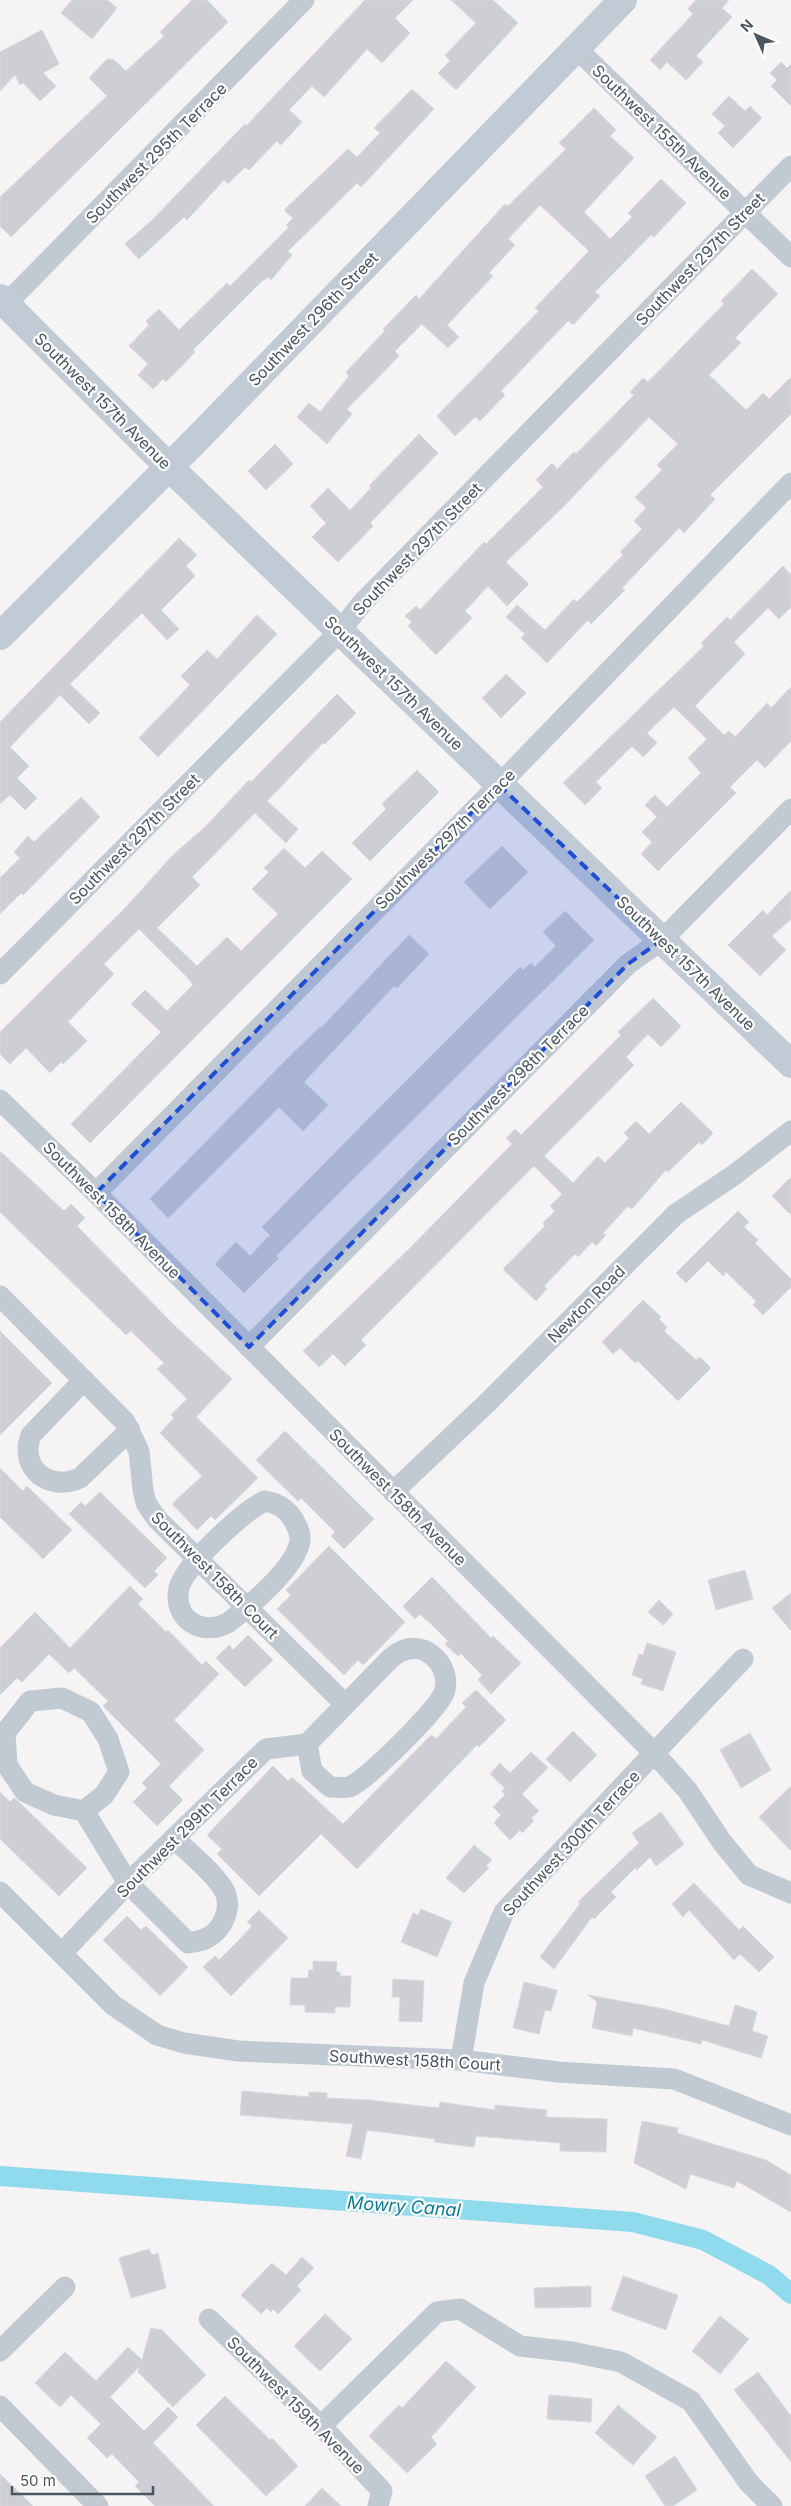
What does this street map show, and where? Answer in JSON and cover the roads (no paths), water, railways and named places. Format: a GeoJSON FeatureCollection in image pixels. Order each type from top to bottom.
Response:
{"type":"FeatureCollection","features":[{"type":"Feature","properties":{"kind":"street","name":"Southwest 295th Terrace"},"geometry":{"type":"LineString","coordinates":[[3,301],[304,0]]}},
{"type":"Feature","properties":{"kind":"street","name":"Southwest 296th Street"},"geometry":{"type":"LineString","coordinates":[[0,636],[169,467],[623,0]]}},
{"type":"Feature","properties":{"kind":"street","name":"Southwest 155th Avenue"},"geometry":{"type":"LineString","coordinates":[[576,48],[791,257]]}},
{"type":"Feature","properties":{"kind":"street","name":"Southwest 297th Street"},"geometry":{"type":"LineString","coordinates":[[0,974],[340,631],[363,602],[791,166]]}},
{"type":"Feature","properties":{"kind":"street","name":"Southwest 157th Avenue"},"geometry":{"type":"LineString","coordinates":[[3,301],[169,467],[791,1064]]}},
{"type":"Feature","properties":{"kind":"street","name":"Southwest 297th Terrace"},"geometry":{"type":"LineString","coordinates":[[96,1193],[499,785],[791,483]]}},
{"type":"Feature","properties":{"kind":"street","name":"Southwest 298th Terrace"},"geometry":{"type":"LineString","coordinates":[[249,1347],[628,964],[662,940],[791,809]]}},
{"type":"Feature","properties":{"kind":"street","name":"Southwest 158th Avenue"},"geometry":{"type":"LineString","coordinates":[[0,1100],[96,1193],[655,1754],[688,1791],[722,1842],[749,1875],[791,1893]]}},
{"type":"Feature","properties":{"kind":"street","name":"Newton Road"},"geometry":{"type":"LineString","coordinates":[[393,1492],[487,1403],[676,1214],[734,1175],[791,1131]]}},
{"type":"Feature","properties":{"kind":"street","name":"Southwest 158th Court"},"geometry":{"type":"LineString","coordinates":[[0,1296],[114,1409],[130,1430],[139,1451],[142,1490],[148,1507],[162,1525],[199,1559],[345,1704]]}},
{"type":"Feature","properties":{"kind":"street"},"geometry":{"type":"LineString","coordinates":[[84,1380],[30,1435],[27,1455],[35,1471],[52,1481],[70,1483],[80,1478],[130,1430]]}},
{"type":"Feature","properties":{"kind":"street"},"geometry":{"type":"LineString","coordinates":[[265,1501],[277,1503],[290,1516],[298,1528],[301,1539],[295,1556],[247,1608],[218,1629],[203,1629],[187,1619],[178,1604],[179,1587],[187,1572],[253,1506],[265,1501]]}},
{"type":"Feature","properties":{"kind":"street"},"geometry":{"type":"LineString","coordinates":[[414,1648],[426,1651],[436,1658],[443,1668],[446,1680],[444,1693],[434,1708],[365,1777],[348,1787],[330,1787],[312,1771],[308,1744],[345,1704],[400,1651],[414,1648]]}},
{"type":"Feature","properties":{"kind":"street","name":"Southwest 300th Terrace"},"geometry":{"type":"LineString","coordinates":[[461,2060],[474,1983],[504,1912],[743,1659]]}},
{"type":"Feature","properties":{"kind":"street"},"geometry":{"type":"LineString","coordinates":[[84,1811],[104,1794],[119,1772],[108,1739],[91,1712],[62,1698],[30,1701],[5,1733],[7,1765],[25,1792],[54,1805],[84,1811],[128,1883],[188,1944],[208,1938],[223,1924],[227,1912],[225,1892],[211,1873],[174,1838]]}},
{"type":"Feature","properties":{"kind":"street","name":"Southwest 299th Terrace"},"geometry":{"type":"LineString","coordinates":[[62,1953],[128,1883],[266,1749],[308,1744]]}},
{"type":"Feature","properties":{"kind":"street"},"geometry":{"type":"LineString","coordinates":[[0,1892],[62,1953]]}},
{"type":"Feature","properties":{"kind":"street","name":"Southwest 158th Court"},"geometry":{"type":"LineString","coordinates":[[62,1953],[113,2006],[156,2035],[184,2043],[238,2051],[461,2060],[558,2072],[674,2079],[791,2125]]}},
{"type":"Feature","properties":{"kind":"street"},"geometry":{"type":"LineString","coordinates":[[0,2351],[66,2287]]}},
{"type":"Feature","properties":{"kind":"street"},"geometry":{"type":"LineString","coordinates":[[321,2426],[437,2312],[460,2309],[520,2346],[572,2352],[621,2362],[691,2401],[749,2483],[772,2506]]}},
{"type":"Feature","properties":{"kind":"street","name":"Southwest 159th Avenue"},"geometry":{"type":"LineString","coordinates":[[208,2319],[321,2426],[380,2499]]}},
{"type":"Feature","properties":{"kind":"street"},"geometry":{"type":"LineString","coordinates":[[0,2406],[98,2506]]}},
{"type":"Feature","properties":{"kind":"waterway","name":"Mowry Canal"},"geometry":{"type":"LineString","coordinates":[[0,2176],[633,2222],[703,2240],[769,2275],[791,2294]]}}]}
